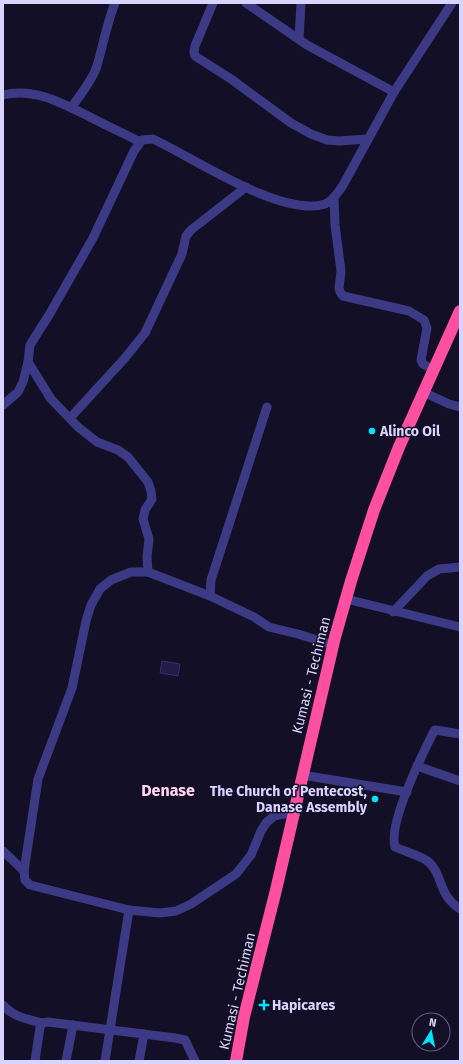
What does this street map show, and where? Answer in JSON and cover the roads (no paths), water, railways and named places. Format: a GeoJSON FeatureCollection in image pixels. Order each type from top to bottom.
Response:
{"type":"FeatureCollection","features":[{"type":"Feature","properties":{"kind":"highway","name":"Kumasi - Techiman"},"geometry":{"type":"LineString","coordinates":[[236,1061],[244,1017],[276,890],[333,645],[346,599],[379,496],[423,392],[460,311]]}},
{"type":"Feature","properties":{"kind":"street"},"geometry":{"type":"LineString","coordinates":[[71,108],[97,66],[115,3]]}},
{"type":"Feature","properties":{"kind":"street"},"geometry":{"type":"LineString","coordinates":[[213,3],[195,46],[195,56],[231,79],[291,123],[311,134],[327,140],[339,141],[367,139]]}},
{"type":"Feature","properties":{"kind":"street"},"geometry":{"type":"LineString","coordinates":[[246,3],[307,45],[394,92]]}},
{"type":"Feature","properties":{"kind":"street"},"geometry":{"type":"LineString","coordinates":[[298,39],[301,3]]}},
{"type":"Feature","properties":{"kind":"street"},"geometry":{"type":"LineString","coordinates":[[3,405],[18,392],[23,382],[30,345],[93,238],[134,150],[142,140],[153,140],[246,187],[288,204],[306,206],[326,204],[334,199],[394,92],[452,3]]}},
{"type":"Feature","properties":{"kind":"street"},"geometry":{"type":"LineString","coordinates":[[3,95],[23,93],[49,98],[140,142]]}},
{"type":"Feature","properties":{"kind":"street"},"geometry":{"type":"LineString","coordinates":[[70,418],[145,333],[182,254],[186,236],[191,230],[246,187]]}},
{"type":"Feature","properties":{"kind":"street"},"geometry":{"type":"LineString","coordinates":[[334,199],[335,226],[341,270],[340,292],[343,296],[409,311],[424,320],[427,328],[421,360],[423,364],[434,369]]}},
{"type":"Feature","properties":{"kind":"street"},"geometry":{"type":"LineString","coordinates":[[28,362],[51,399],[78,427],[97,442],[118,450],[128,457],[148,482],[152,499],[145,510],[143,519],[150,544],[147,557],[148,572]]}},
{"type":"Feature","properties":{"kind":"street"},"geometry":{"type":"LineString","coordinates":[[423,392],[460,408]]}},
{"type":"Feature","properties":{"kind":"street"},"geometry":{"type":"LineString","coordinates":[[210,596],[211,580],[267,407]]}},
{"type":"Feature","properties":{"kind":"street"},"geometry":{"type":"LineString","coordinates":[[393,612],[427,576],[439,569],[460,567]]}},
{"type":"Feature","properties":{"kind":"street"},"geometry":{"type":"LineString","coordinates":[[294,812],[274,816],[266,823],[251,855],[236,874],[191,904],[176,911],[160,913],[130,910],[30,885],[25,880],[24,871],[38,779],[72,688],[86,621],[100,589],[111,580],[131,572],[148,572],[210,596],[269,627],[333,645]]}},
{"type":"Feature","properties":{"kind":"street"},"geometry":{"type":"LineString","coordinates":[[346,599],[460,628]]}},
{"type":"Feature","properties":{"kind":"street"},"geometry":{"type":"LineString","coordinates":[[460,734],[435,730],[433,733],[417,766],[399,813],[393,842],[394,847],[426,860],[438,875],[445,894],[454,905],[460,909]]}},
{"type":"Feature","properties":{"kind":"street"},"geometry":{"type":"LineString","coordinates":[[417,766],[460,781]]}},
{"type":"Feature","properties":{"kind":"street"},"geometry":{"type":"LineString","coordinates":[[302,775],[407,792]]}},
{"type":"Feature","properties":{"kind":"street"},"geometry":{"type":"LineString","coordinates":[[3,851],[24,871]]}},
{"type":"Feature","properties":{"kind":"street"},"geometry":{"type":"LineString","coordinates":[[105,1061],[130,910]]}},
{"type":"Feature","properties":{"kind":"street"},"geometry":{"type":"LineString","coordinates":[[3,1005],[9,1012],[18,1017],[42,1023],[48,1022],[110,1029],[185,1040],[194,1061]]}},
{"type":"Feature","properties":{"kind":"street"},"geometry":{"type":"LineString","coordinates":[[35,1061],[40,1027],[42,1023]]}},
{"type":"Feature","properties":{"kind":"street"},"geometry":{"type":"LineString","coordinates":[[66,1061],[73,1025]]}},
{"type":"Feature","properties":{"kind":"street"},"geometry":{"type":"LineString","coordinates":[[139,1061],[144,1034]]}},
{"type":"Feature","properties":{"kind":"place","name":"Alinco Oil"},"geometry":{"type":"Point","coordinates":[372,431]}},
{"type":"Feature","properties":{"kind":"place","name":"The Church of Pentecost, Danase Assembly"},"geometry":{"type":"Point","coordinates":[375,799]}},
{"type":"Feature","properties":{"kind":"place","name":"Hapicares"},"geometry":{"type":"Point","coordinates":[264,1005]}},
{"type":"Feature","properties":{"kind":"district","name":"Denase"},"geometry":{"type":"Point","coordinates":[168,790]}}]}
